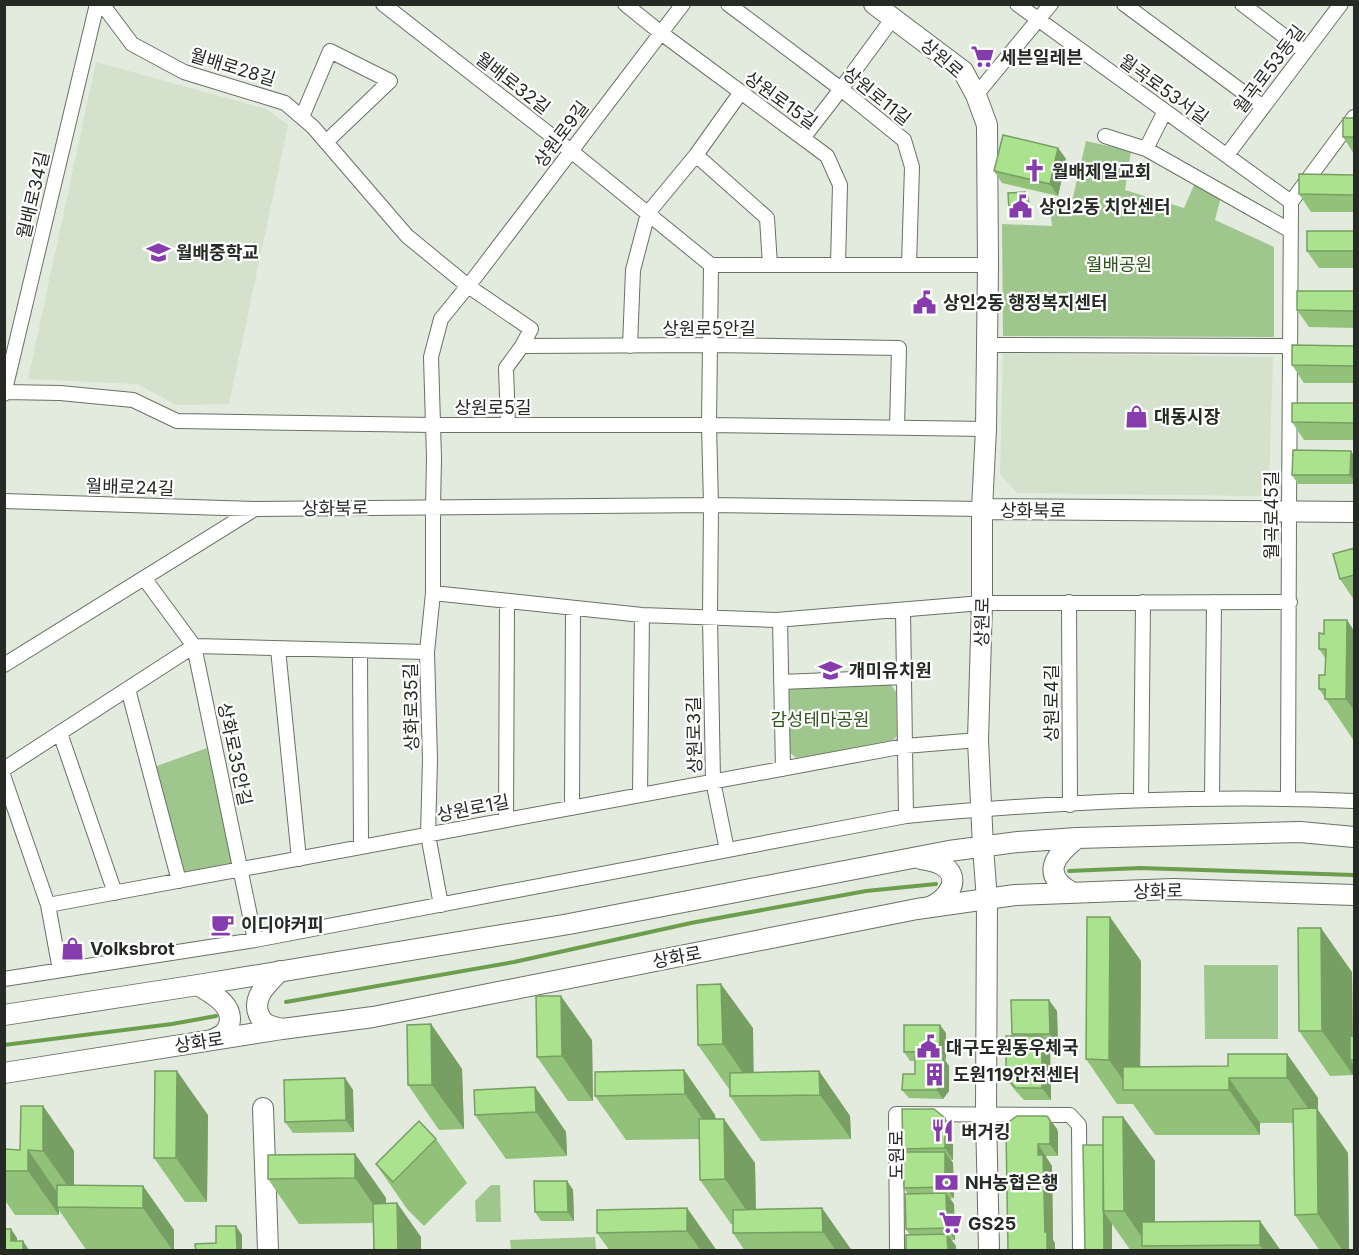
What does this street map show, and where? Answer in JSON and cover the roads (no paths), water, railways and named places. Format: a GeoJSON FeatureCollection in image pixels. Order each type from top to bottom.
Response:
{"type":"FeatureCollection","features":[{"type":"Feature","properties":{"kind":"main road","name":"상원로"},"geometry":{"type":"LineString","coordinates":[[874,4],[963,71],[976,95],[987,125],[986,429],[982,509],[978,740],[987,900]]}},
{"type":"Feature","properties":{"kind":"main road","name":"상화북로"},"geometry":{"type":"LineString","coordinates":[[982,509],[1354,512]]}},
{"type":"Feature","properties":{"kind":"main road"},"geometry":{"type":"LineString","coordinates":[[4,1015],[569,924],[916,858],[1018,842],[1077,838],[1300,832],[1354,837]]}},
{"type":"Feature","properties":{"kind":"main road"},"geometry":{"type":"LineString","coordinates":[[1073,893],[1055,878],[1054,863],[1063,849],[1077,838]]}},
{"type":"Feature","properties":{"kind":"main road"},"geometry":{"type":"LineString","coordinates":[[916,858],[934,861],[943,865],[951,873],[951,891],[937,904],[928,908]]}},
{"type":"Feature","properties":{"kind":"main road","name":"상화로"},"geometry":{"type":"LineString","coordinates":[[4,1073],[373,1017],[928,908],[1015,895],[1173,889],[1354,894]]}},
{"type":"Feature","properties":{"kind":"main road"},"geometry":{"type":"LineString","coordinates":[[987,900],[988,1251]]}},
{"type":"Feature","properties":{"kind":"main road"},"geometry":{"type":"LineString","coordinates":[[280,971],[259,995],[256,1007],[263,1023],[282,1029]]}},
{"type":"Feature","properties":{"kind":"main road"},"geometry":{"type":"LineString","coordinates":[[198,985],[224,1004],[230,1014],[227,1031],[223,1036],[212,1040]]}},
{"type":"Feature","properties":{"kind":"main road"},"geometry":{"type":"LineString","coordinates":[[263,1108],[268,1251]]}},
{"type":"Feature","properties":{"kind":"street","name":"월배로34길"},"geometry":{"type":"LineString","coordinates":[[5,393],[97,4]]}},
{"type":"Feature","properties":{"kind":"street","name":"월배로28길"},"geometry":{"type":"LineString","coordinates":[[102,4],[132,44],[184,72],[285,102],[314,127],[407,236],[468,286]]}},
{"type":"Feature","properties":{"kind":"street","name":"월배로32길"},"geometry":{"type":"LineString","coordinates":[[383,4],[571,151],[711,265]]}},
{"type":"Feature","properties":{"kind":"street","name":"상원로15길"},"geometry":{"type":"LineString","coordinates":[[625,4],[827,156],[840,185],[838,265]]}},
{"type":"Feature","properties":{"kind":"street","name":"상원로9길"},"geometry":{"type":"LineString","coordinates":[[433,508],[431,357],[441,320],[683,4]]}},
{"type":"Feature","properties":{"kind":"street","name":"상원로11길"},"geometry":{"type":"LineString","coordinates":[[728,4],[841,89],[904,140],[912,166],[909,264]]}},
{"type":"Feature","properties":{"kind":"street","name":"월곡로53서길"},"geometry":{"type":"LineString","coordinates":[[1017,4],[1291,202]]}},
{"type":"Feature","properties":{"kind":"street"},"geometry":{"type":"LineString","coordinates":[[976,95],[1051,4]]}},
{"type":"Feature","properties":{"kind":"street"},"geometry":{"type":"LineString","coordinates":[[1124,4],[1263,106]]}},
{"type":"Feature","properties":{"kind":"street"},"geometry":{"type":"LineString","coordinates":[[1242,4],[1305,52]]}},
{"type":"Feature","properties":{"kind":"street","name":"월곡로53동길"},"geometry":{"type":"LineString","coordinates":[[1227,155],[1341,4]]}},
{"type":"Feature","properties":{"kind":"street"},"geometry":{"type":"LineString","coordinates":[[803,138],[893,18]]}},
{"type":"Feature","properties":{"kind":"street"},"geometry":{"type":"LineString","coordinates":[[302,117],[330,51],[390,81],[326,141]]}},
{"type":"Feature","properties":{"kind":"street"},"geometry":{"type":"LineString","coordinates":[[630,346],[633,270],[648,213],[696,155],[741,92]]}},
{"type":"Feature","properties":{"kind":"street"},"geometry":{"type":"LineString","coordinates":[[1146,148],[1165,111]]}},
{"type":"Feature","properties":{"kind":"street"},"geometry":{"type":"LineString","coordinates":[[1291,202],[1354,117]]}},
{"type":"Feature","properties":{"kind":"street"},"geometry":{"type":"LineString","coordinates":[[1105,136],[1146,148],[1291,231]]}},
{"type":"Feature","properties":{"kind":"street"},"geometry":{"type":"LineString","coordinates":[[696,155],[767,218],[770,265]]}},
{"type":"Feature","properties":{"kind":"street","name":"월곡로45길"},"geometry":{"type":"LineString","coordinates":[[1288,798],[1291,202]]}},
{"type":"Feature","properties":{"kind":"street"},"geometry":{"type":"LineString","coordinates":[[710,617],[711,265],[988,266]]}},
{"type":"Feature","properties":{"kind":"street"},"geometry":{"type":"LineString","coordinates":[[468,286],[531,329],[506,368],[508,425]]}},
{"type":"Feature","properties":{"kind":"street","name":"상원로5안길"},"geometry":{"type":"LineString","coordinates":[[522,346],[710,345],[899,348],[897,428]]}},
{"type":"Feature","properties":{"kind":"street"},"geometry":{"type":"LineString","coordinates":[[987,345],[1290,346]]}},
{"type":"Feature","properties":{"kind":"street","name":"상원로5길"},"geometry":{"type":"LineString","coordinates":[[5,393],[60,393],[133,400],[177,421],[986,429]]}},
{"type":"Feature","properties":{"kind":"street","name":"월배로24길"},"geometry":{"type":"LineString","coordinates":[[4,501],[255,509]]}},
{"type":"Feature","properties":{"kind":"street","name":"상화북로"},"geometry":{"type":"LineString","coordinates":[[255,509],[711,505],[982,509]]}},
{"type":"Feature","properties":{"kind":"street","name":"상화로35길"},"geometry":{"type":"LineString","coordinates":[[433,508],[433,593],[428,652],[430,760],[428,835],[441,905]]}},
{"type":"Feature","properties":{"kind":"street"},"geometry":{"type":"LineString","coordinates":[[4,665],[255,509]]}},
{"type":"Feature","properties":{"kind":"street"},"geometry":{"type":"LineString","coordinates":[[144,578],[194,646]]}},
{"type":"Feature","properties":{"kind":"street"},"geometry":{"type":"LineString","coordinates":[[433,593],[642,615],[780,620],[982,603],[1290,602]]}},
{"type":"Feature","properties":{"kind":"street"},"geometry":{"type":"LineString","coordinates":[[506,820],[507,601]]}},
{"type":"Feature","properties":{"kind":"street","name":"상원로4길"},"geometry":{"type":"LineString","coordinates":[[1069,602],[1070,805]]}},
{"type":"Feature","properties":{"kind":"street"},"geometry":{"type":"LineString","coordinates":[[1141,800],[1143,602]]}},
{"type":"Feature","properties":{"kind":"street"},"geometry":{"type":"LineString","coordinates":[[1212,798],[1214,602]]}},
{"type":"Feature","properties":{"kind":"street"},"geometry":{"type":"LineString","coordinates":[[572,808],[573,608]]}},
{"type":"Feature","properties":{"kind":"street"},"geometry":{"type":"LineString","coordinates":[[903,610],[906,816]]}},
{"type":"Feature","properties":{"kind":"street"},"geometry":{"type":"LineString","coordinates":[[640,795],[642,615]]}},
{"type":"Feature","properties":{"kind":"street","name":"상원로3길"},"geometry":{"type":"LineString","coordinates":[[710,617],[713,782],[727,850]]}},
{"type":"Feature","properties":{"kind":"street"},"geometry":{"type":"LineString","coordinates":[[780,620],[783,769]]}},
{"type":"Feature","properties":{"kind":"street"},"geometry":{"type":"LineString","coordinates":[[4,769],[194,646],[428,652]]}},
{"type":"Feature","properties":{"kind":"street","name":"상화로35안길"},"geometry":{"type":"LineString","coordinates":[[194,646],[255,940]]}},
{"type":"Feature","properties":{"kind":"street"},"geometry":{"type":"LineString","coordinates":[[278,649],[299,859]]}},
{"type":"Feature","properties":{"kind":"street"},"geometry":{"type":"LineString","coordinates":[[360,652],[361,847]]}},
{"type":"Feature","properties":{"kind":"street"},"geometry":{"type":"LineString","coordinates":[[781,682],[904,677]]}},
{"type":"Feature","properties":{"kind":"street"},"geometry":{"type":"LineString","coordinates":[[128,689],[179,881]]}},
{"type":"Feature","properties":{"kind":"street"},"geometry":{"type":"LineString","coordinates":[[60,733],[115,893]]}},
{"type":"Feature","properties":{"kind":"street","name":"상원로1길"},"geometry":{"type":"LineString","coordinates":[[48,905],[905,746],[978,740]]}},
{"type":"Feature","properties":{"kind":"street"},"geometry":{"type":"LineString","coordinates":[[4,778],[48,905],[60,970]]}},
{"type":"Feature","properties":{"kind":"street"},"geometry":{"type":"LineString","coordinates":[[4,979],[255,940],[906,816],[982,809],[1141,800],[1288,798],[1354,801]]}},
{"type":"Feature","properties":{"kind":"street","name":"도원로"},"geometry":{"type":"LineString","coordinates":[[897,1251],[896,1114],[1070,1115],[1079,1125],[1080,1251]]}},
{"type":"Feature","properties":{"kind":"waterway"},"geometry":{"type":"LineString","coordinates":[[1069,871],[1140,868],[1354,875]]}},
{"type":"Feature","properties":{"kind":"waterway"},"geometry":{"type":"LineString","coordinates":[[286,1002],[514,962],[691,923],[866,891],[936,884]]}},
{"type":"Feature","properties":{"kind":"waterway"},"geometry":{"type":"LineString","coordinates":[[4,1045],[172,1024],[216,1016]]}},
{"type":"Feature","properties":{"kind":"place","name":"세븐일레븐"},"geometry":{"type":"Point","coordinates":[982,57]}},
{"type":"Feature","properties":{"kind":"place","name":"월배제일교회"},"geometry":{"type":"Point","coordinates":[1034,171]}},
{"type":"Feature","properties":{"kind":"place","name":"상인2동 치안센터"},"geometry":{"type":"Point","coordinates":[1021,206]}},
{"type":"Feature","properties":{"kind":"place","name":"월배중학교"},"geometry":{"type":"Point","coordinates":[158,252]}},
{"type":"Feature","properties":{"kind":"place","name":"상인2동 행정복지센터"},"geometry":{"type":"Point","coordinates":[925,302]}},
{"type":"Feature","properties":{"kind":"place","name":"대동시장"},"geometry":{"type":"Point","coordinates":[1136,416]}},
{"type":"Feature","properties":{"kind":"place","name":"개미유치원"},"geometry":{"type":"Point","coordinates":[831,670]}},
{"type":"Feature","properties":{"kind":"place","name":"이디야커피"},"geometry":{"type":"Point","coordinates":[223,924]}},
{"type":"Feature","properties":{"kind":"place","name":"Volksbrot"},"geometry":{"type":"Point","coordinates":[72,948]}},
{"type":"Feature","properties":{"kind":"place","name":"대구도원동우체국"},"geometry":{"type":"Point","coordinates":[928,1047]}},
{"type":"Feature","properties":{"kind":"place","name":"도원119안전센터"},"geometry":{"type":"Point","coordinates":[935,1074]}},
{"type":"Feature","properties":{"kind":"place","name":"버거킹"},"geometry":{"type":"Point","coordinates":[943,1131]}},
{"type":"Feature","properties":{"kind":"place","name":"NH농협은행"},"geometry":{"type":"Point","coordinates":[947,1182]}},
{"type":"Feature","properties":{"kind":"place","name":"GS25"},"geometry":{"type":"Point","coordinates":[950,1223]}},
{"type":"Feature","properties":{"kind":"park label","name":"월배공원"},"geometry":{"type":"Point","coordinates":[1119,264]}},
{"type":"Feature","properties":{"kind":"park label","name":"감성테마공원"},"geometry":{"type":"Point","coordinates":[820,719]}}]}
